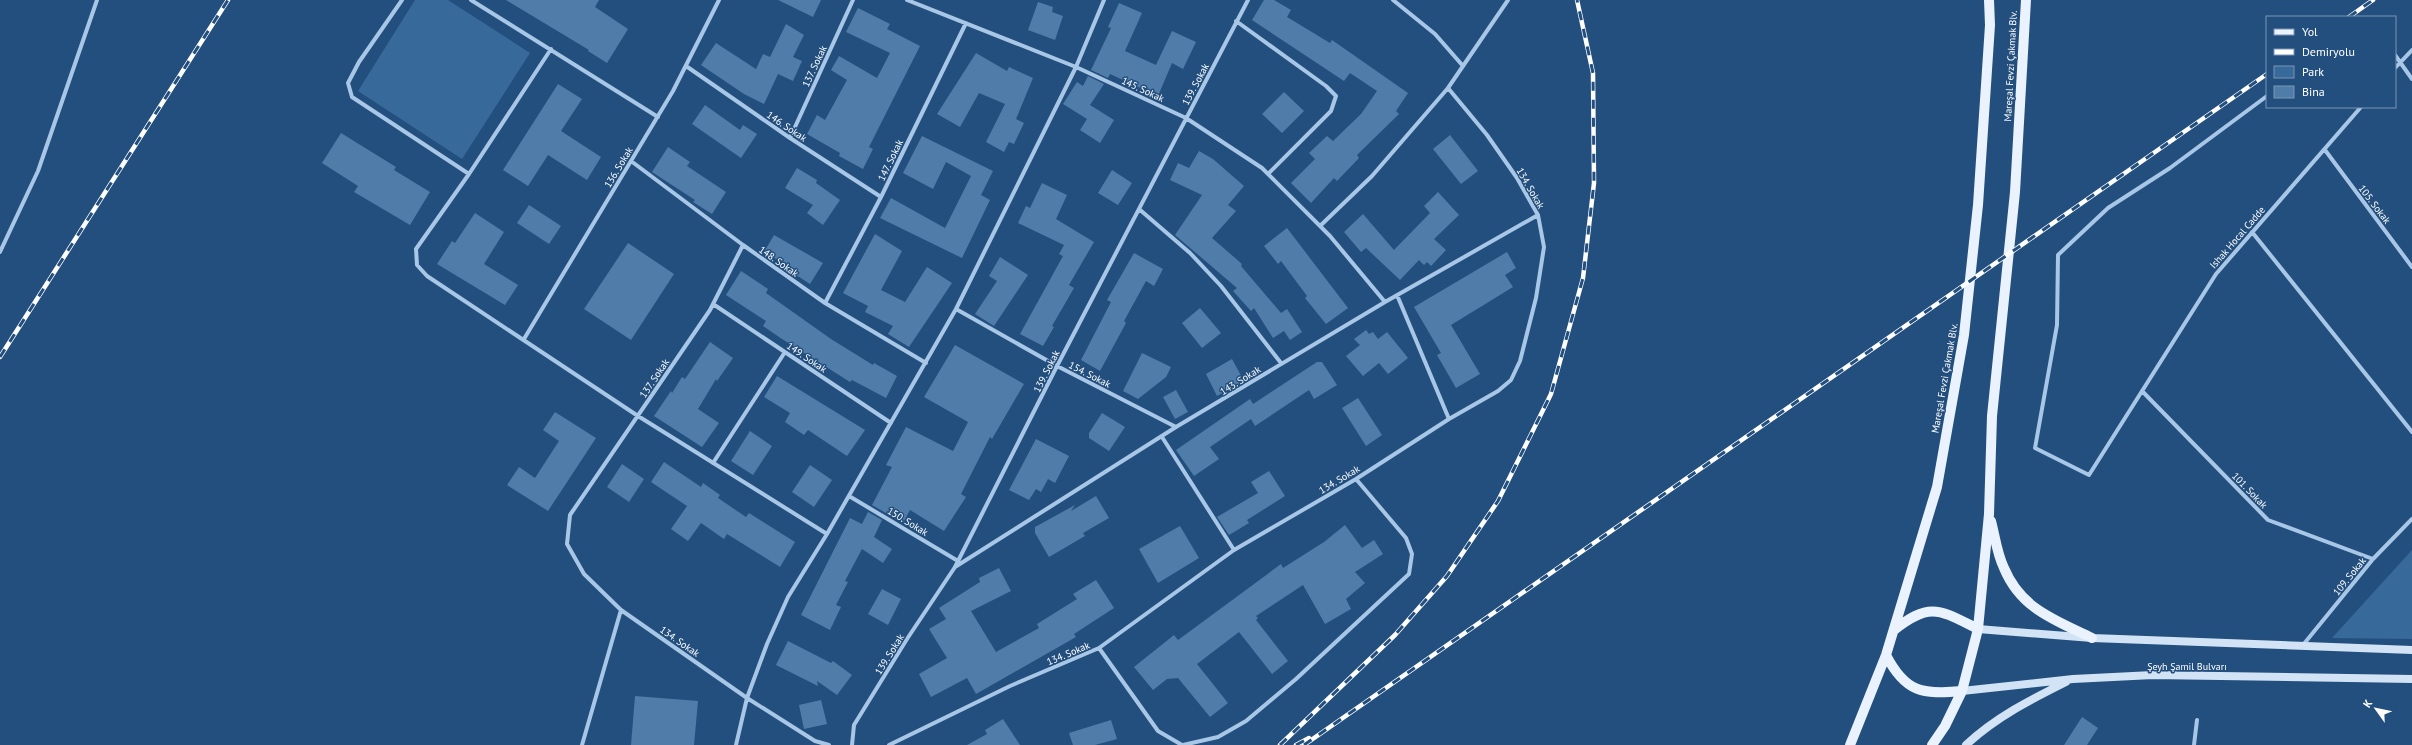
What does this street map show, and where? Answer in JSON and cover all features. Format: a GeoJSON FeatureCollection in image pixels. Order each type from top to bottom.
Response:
{"type":"FeatureCollection","features":[{"type":"Feature","properties":{"kind":"main road","name":"Mareşal Fevzi Çakmak Blv."},"geometry":{"type":"LineString","coordinates":[[1850,745],[1886,655],[1937,488],[1964,335],[1978,205],[1990,25],[1989,0]]}},
{"type":"Feature","properties":{"kind":"main road","name":"Mareşal Fevzi Çakmak Blv."},"geometry":{"type":"LineString","coordinates":[[1932,745],[1945,726],[1962,691],[1978,629],[1989,514],[1992,416],[2015,192],[2026,0]]}},
{"type":"Feature","properties":{"kind":"main road"},"geometry":{"type":"LineString","coordinates":[[1989,514],[2003,567],[2012,585],[2025,601],[2043,615],[2092,638]]}},
{"type":"Feature","properties":{"kind":"main road"},"geometry":{"type":"LineString","coordinates":[[1894,630],[1912,615],[1932,610],[1953,617],[1978,629],[2092,638],[2412,650]]}},
{"type":"Feature","properties":{"kind":"main road"},"geometry":{"type":"LineString","coordinates":[[1886,655],[1895,673],[1906,684],[1923,691],[1939,694],[1962,691]]}},
{"type":"Feature","properties":{"kind":"main road","name":"Şeyh Şamil Bulvarı"},"geometry":{"type":"LineString","coordinates":[[1962,691],[2073,679],[2153,675],[2412,679]]}},
{"type":"Feature","properties":{"kind":"main road"},"geometry":{"type":"LineString","coordinates":[[1966,745],[1979,732],[2017,705],[2073,679]]}},
{"type":"Feature","properties":{"kind":"street"},"geometry":{"type":"LineString","coordinates":[[0,252],[38,171],[97,0]]}},
{"type":"Feature","properties":{"kind":"street"},"geometry":{"type":"LineString","coordinates":[[402,0],[358,62],[348,83],[352,97],[469,174]]}},
{"type":"Feature","properties":{"kind":"street"},"geometry":{"type":"LineString","coordinates":[[471,0],[658,117]]}},
{"type":"Feature","properties":{"kind":"street","name":"136. Sokak"},"geometry":{"type":"LineString","coordinates":[[524,339],[658,117],[686,66],[719,0]]}},
{"type":"Feature","properties":{"kind":"street","name":"137. Sokak"},"geometry":{"type":"LineString","coordinates":[[790,138],[853,0]]}},
{"type":"Feature","properties":{"kind":"street","name":"145. Sokak"},"geometry":{"type":"LineString","coordinates":[[907,0],[1076,67],[1186,118],[1268,174],[1320,226],[1385,302]]}},
{"type":"Feature","properties":{"kind":"street"},"geometry":{"type":"LineString","coordinates":[[736,745],[748,698],[767,644],[788,597],[827,534],[956,310],[1076,67],[1104,0]]}},
{"type":"Feature","properties":{"kind":"street","name":"139. Sokak"},"geometry":{"type":"LineString","coordinates":[[852,745],[854,726],[907,639],[955,567],[1057,366],[1248,0]]}},
{"type":"Feature","properties":{"kind":"street"},"geometry":{"type":"LineString","coordinates":[[1393,0],[1435,34],[1463,66]]}},
{"type":"Feature","properties":{"kind":"street"},"geometry":{"type":"LineString","coordinates":[[1320,226],[1372,176],[1448,88],[1508,0]]}},
{"type":"Feature","properties":{"kind":"street"},"geometry":{"type":"LineString","coordinates":[[1236,21],[1326,86],[1336,96],[1331,111],[1268,174]]}},
{"type":"Feature","properties":{"kind":"street","name":"147. Sokak"},"geometry":{"type":"LineString","coordinates":[[825,303],[881,197],[966,23]]}},
{"type":"Feature","properties":{"kind":"street"},"geometry":{"type":"LineString","coordinates":[[551,49],[469,174],[416,249],[417,266],[427,276],[638,416],[827,534]]}},
{"type":"Feature","properties":{"kind":"street"},"geometry":{"type":"LineString","coordinates":[[2396,67],[2412,50]]}},
{"type":"Feature","properties":{"kind":"street"},"geometry":{"type":"LineString","coordinates":[[2396,56],[2412,79]]}},
{"type":"Feature","properties":{"kind":"street","name":"146. Sokak"},"geometry":{"type":"LineString","coordinates":[[686,66],[790,138],[881,197]]}},
{"type":"Feature","properties":{"kind":"street","name":"134. Sokak"},"geometry":{"type":"LineString","coordinates":[[889,745],[1010,686],[1099,648],[1234,550],[1356,479],[1449,419],[1502,389],[1516,372],[1536,298],[1544,248],[1538,215],[1517,178],[1491,141],[1448,88]]}},
{"type":"Feature","properties":{"kind":"street","name":"Ishak Hocal Cadde"},"geometry":{"type":"LineString","coordinates":[[2266,97],[2170,168],[2108,208],[2058,255],[2057,326],[2035,448],[2089,474],[2216,274],[2360,108]]}},
{"type":"Feature","properties":{"kind":"street","name":"105. Sokak"},"geometry":{"type":"LineString","coordinates":[[2325,150],[2412,267]]}},
{"type":"Feature","properties":{"kind":"street","name":"148. Sokak"},"geometry":{"type":"LineString","coordinates":[[631,161],[743,245],[825,303],[926,363]]}},
{"type":"Feature","properties":{"kind":"street"},"geometry":{"type":"LineString","coordinates":[[1139,209],[1190,253],[1221,286],[1282,363]]}},
{"type":"Feature","properties":{"kind":"street","name":"143. Sokak"},"geometry":{"type":"LineString","coordinates":[[955,567],[1176,427],[1282,363],[1385,302],[1538,215]]}},
{"type":"Feature","properties":{"kind":"street"},"geometry":{"type":"LineString","coordinates":[[2252,232],[2412,432]]}},
{"type":"Feature","properties":{"kind":"street","name":"137. Sokak"},"geometry":{"type":"LineString","coordinates":[[570,515],[713,304],[743,245]]}},
{"type":"Feature","properties":{"kind":"street"},"geometry":{"type":"LineString","coordinates":[[1397,296],[1449,419]]}},
{"type":"Feature","properties":{"kind":"street","name":"149. Sokak"},"geometry":{"type":"LineString","coordinates":[[713,304],[891,423]]}},
{"type":"Feature","properties":{"kind":"street","name":"154. Sokak"},"geometry":{"type":"LineString","coordinates":[[956,310],[1057,366],[1176,427]]}},
{"type":"Feature","properties":{"kind":"street"},"geometry":{"type":"LineString","coordinates":[[713,463],[785,352]]}},
{"type":"Feature","properties":{"kind":"street","name":"101. Sokak"},"geometry":{"type":"LineString","coordinates":[[2142,391],[2268,520],[2373,559]]}},
{"type":"Feature","properties":{"kind":"street"},"geometry":{"type":"LineString","coordinates":[[1162,437],[1234,550]]}},
{"type":"Feature","properties":{"kind":"street"},"geometry":{"type":"LineString","coordinates":[[1099,648],[1158,731],[1182,745],[1218,737],[1246,721],[1296,679],[1409,574],[1412,554],[1406,538],[1356,479]]}},
{"type":"Feature","properties":{"kind":"street","name":"150. Sokak"},"geometry":{"type":"LineString","coordinates":[[849,496],[958,560]]}},
{"type":"Feature","properties":{"kind":"street","name":"134. Sokak"},"geometry":{"type":"LineString","coordinates":[[570,515],[567,544],[584,574],[621,610],[748,698],[815,741],[829,745]]}},
{"type":"Feature","properties":{"kind":"street","name":"109. Sokak"},"geometry":{"type":"LineString","coordinates":[[2301,647],[2373,559],[2412,519]]}},
{"type":"Feature","properties":{"kind":"street"},"geometry":{"type":"LineString","coordinates":[[582,745],[621,610]]}},
{"type":"Feature","properties":{"kind":"street"},"geometry":{"type":"LineString","coordinates":[[2194,745],[2197,720]]}},
{"type":"Feature","properties":{"kind":"green space"},"geometry":{"type":"Polygon","coordinates":[[[415,0],[448,0],[530,53],[462,159],[358,91],[415,0]]]}},
{"type":"Feature","properties":{"kind":"green space"},"geometry":{"type":"Polygon","coordinates":[[[2412,550],[2412,639],[2332,638],[2412,550]]]}},
{"type":"Feature","properties":{"kind":"building"},"geometry":{"type":"Polygon","coordinates":[[[506,0],[599,0],[595,7],[628,29],[607,63],[588,51],[589,50],[506,0]]]}},
{"type":"Feature","properties":{"kind":"building"},"geometry":{"type":"Polygon","coordinates":[[[778,0],[821,0],[813,17],[778,0]]]}},
{"type":"Feature","properties":{"kind":"building"},"geometry":{"type":"Polygon","coordinates":[[[1264,0],[1274,0],[1291,10],[1287,17],[1330,43],[1332,40],[1408,93],[1396,111],[1399,114],[1357,155],[1359,158],[1337,181],[1334,178],[1311,203],[1291,183],[1315,159],[1309,153],[1327,136],[1333,141],[1361,114],[1377,91],[1350,73],[1344,81],[1252,20],[1264,0]]]}},
{"type":"Feature","properties":{"kind":"building"},"geometry":{"type":"Polygon","coordinates":[[[1038,2],[1053,7],[1052,12],[1063,16],[1055,40],[1028,30],[1038,2]]]}},
{"type":"Feature","properties":{"kind":"building"},"geometry":{"type":"Polygon","coordinates":[[[1119,3],[1142,13],[1125,51],[1156,65],[1172,31],[1196,42],[1183,69],[1172,63],[1158,96],[1110,74],[1108,78],[1091,70],[1111,28],[1108,27],[1119,3]]]}},
{"type":"Feature","properties":{"kind":"building"},"geometry":{"type":"Polygon","coordinates":[[[858,8],[890,24],[887,29],[920,46],[869,147],[873,149],[863,169],[839,156],[840,153],[807,134],[817,115],[825,120],[847,80],[831,70],[839,56],[877,78],[890,53],[846,32],[858,8]]]}},
{"type":"Feature","properties":{"kind":"building"},"geometry":{"type":"Polygon","coordinates":[[[786,24],[804,35],[793,57],[802,61],[793,81],[778,74],[764,104],[744,94],[701,65],[716,43],[756,69],[763,54],[770,57],[786,24]]]}},
{"type":"Feature","properties":{"kind":"building"},"geometry":{"type":"Polygon","coordinates":[[[976,53],[1007,71],[1009,67],[1033,78],[1016,119],[1024,123],[1014,144],[1009,142],[1004,152],[986,142],[1005,104],[979,93],[960,127],[937,114],[976,53]]]}},
{"type":"Feature","properties":{"kind":"building"},"geometry":{"type":"Polygon","coordinates":[[[1088,76],[1104,84],[1090,105],[1114,120],[1100,143],[1080,130],[1087,119],[1063,104],[1077,82],[1083,86],[1088,76]]]}},
{"type":"Feature","properties":{"kind":"building"},"geometry":{"type":"Polygon","coordinates":[[[558,84],[582,99],[561,131],[601,157],[587,180],[548,155],[528,186],[503,170],[558,84]]]}},
{"type":"Feature","properties":{"kind":"building"},"geometry":{"type":"Polygon","coordinates":[[[1284,92],[1304,111],[1282,133],[1262,114],[1284,92]]]}},
{"type":"Feature","properties":{"kind":"building"},"geometry":{"type":"Polygon","coordinates":[[[705,105],[740,130],[743,125],[757,134],[741,158],[692,124],[705,105]]]}},
{"type":"Feature","properties":{"kind":"building"},"geometry":{"type":"Polygon","coordinates":[[[341,133],[396,167],[394,170],[430,192],[410,225],[354,192],[358,186],[322,163],[341,133]]]}},
{"type":"Feature","properties":{"kind":"building"},"geometry":{"type":"Polygon","coordinates":[[[1450,135],[1478,171],[1461,184],[1433,149],[1450,135]]]}},
{"type":"Feature","properties":{"kind":"building"},"geometry":{"type":"Polygon","coordinates":[[[922,136],[993,171],[981,195],[990,200],[962,258],[880,218],[891,198],[945,228],[971,176],[946,162],[933,189],[903,173],[922,136]]]}},
{"type":"Feature","properties":{"kind":"building"},"geometry":{"type":"Polygon","coordinates":[[[668,147],[690,162],[687,166],[726,192],[712,214],[693,202],[695,200],[652,172],[668,147]]]}},
{"type":"Feature","properties":{"kind":"building"},"geometry":{"type":"Polygon","coordinates":[[[1199,151],[1213,159],[1244,186],[1228,205],[1236,211],[1212,238],[1242,264],[1241,266],[1281,313],[1287,309],[1302,332],[1290,340],[1284,331],[1273,338],[1254,308],[1251,311],[1233,291],[1237,288],[1175,235],[1202,195],[1170,180],[1178,163],[1189,168],[1199,151]]]}},
{"type":"Feature","properties":{"kind":"building"},"geometry":{"type":"Polygon","coordinates":[[[797,168],[817,180],[816,183],[840,200],[823,225],[807,213],[813,205],[785,188],[797,168]]]}},
{"type":"Feature","properties":{"kind":"building"},"geometry":{"type":"Polygon","coordinates":[[[1112,170],[1132,183],[1118,205],[1098,193],[1112,170]]]}},
{"type":"Feature","properties":{"kind":"building"},"geometry":{"type":"Polygon","coordinates":[[[1042,183],[1067,195],[1056,219],[1094,242],[1069,285],[1074,288],[1052,326],[1054,327],[1043,346],[1020,334],[1063,256],[1059,254],[1064,245],[1018,223],[1026,206],[1030,208],[1042,183]]]}},
{"type":"Feature","properties":{"kind":"building"},"geometry":{"type":"Polygon","coordinates":[[[1438,192],[1459,215],[1434,239],[1446,250],[1431,266],[1427,262],[1424,265],[1419,260],[1400,280],[1366,248],[1361,252],[1344,232],[1363,214],[1394,250],[1430,213],[1424,206],[1438,192]]]}},
{"type":"Feature","properties":{"kind":"building"},"geometry":{"type":"Polygon","coordinates":[[[529,205],[561,226],[549,244],[517,223],[529,205]]]}},
{"type":"Feature","properties":{"kind":"building"},"geometry":{"type":"Polygon","coordinates":[[[475,213],[504,232],[484,264],[518,285],[505,305],[437,264],[452,241],[455,243],[475,213]]]}},
{"type":"Feature","properties":{"kind":"building"},"geometry":{"type":"Polygon","coordinates":[[[1287,228],[1348,308],[1326,324],[1305,298],[1307,296],[1281,261],[1278,264],[1264,246],[1287,228]]]}},
{"type":"Feature","properties":{"kind":"building"},"geometry":{"type":"Polygon","coordinates":[[[875,234],[902,251],[881,290],[905,302],[927,267],[952,283],[909,347],[888,334],[893,326],[865,312],[868,306],[843,293],[875,234]]]}},
{"type":"Feature","properties":{"kind":"building"},"geometry":{"type":"Polygon","coordinates":[[[774,235],[823,263],[810,284],[793,273],[795,270],[764,252],[774,235]]]}},
{"type":"Feature","properties":{"kind":"building"},"geometry":{"type":"Polygon","coordinates":[[[628,243],[674,274],[631,340],[584,309],[628,243]]]}},
{"type":"Feature","properties":{"kind":"building"},"geometry":{"type":"Polygon","coordinates":[[[1507,252],[1516,268],[1505,275],[1513,287],[1451,325],[1480,374],[1456,388],[1437,355],[1441,353],[1414,307],[1507,252]]]}},
{"type":"Feature","properties":{"kind":"building"},"geometry":{"type":"Polygon","coordinates":[[[1134,253],[1163,269],[1154,286],[1146,281],[1124,321],[1126,323],[1100,371],[1081,360],[1111,302],[1107,300],[1134,253]]]}},
{"type":"Feature","properties":{"kind":"building"},"geometry":{"type":"Polygon","coordinates":[[[1000,257],[1028,275],[994,326],[975,314],[997,281],[989,276],[1000,257]]]}},
{"type":"Feature","properties":{"kind":"building"},"geometry":{"type":"Polygon","coordinates":[[[741,271],[768,289],[766,293],[831,339],[873,365],[874,363],[897,376],[886,398],[852,380],[850,382],[782,339],[763,326],[766,321],[726,295],[741,271]]]}},
{"type":"Feature","properties":{"kind":"building"},"geometry":{"type":"Polygon","coordinates":[[[1200,308],[1221,333],[1202,348],[1182,323],[1200,308]]]}},
{"type":"Feature","properties":{"kind":"building"},"geometry":{"type":"Polygon","coordinates":[[[1366,330],[1369,334],[1373,332],[1378,339],[1387,332],[1408,358],[1388,374],[1379,363],[1363,376],[1346,356],[1360,345],[1354,339],[1366,330]]]}},
{"type":"Feature","properties":{"kind":"building"},"geometry":{"type":"Polygon","coordinates":[[[710,342],[733,358],[717,381],[716,379],[698,409],[719,423],[702,447],[654,416],[671,391],[672,393],[682,377],[685,379],[710,342]]]}},
{"type":"Feature","properties":{"kind":"building"},"geometry":{"type":"Polygon","coordinates":[[[955,345],[1024,384],[992,439],[990,437],[961,494],[966,497],[944,531],[910,510],[903,523],[872,505],[892,467],[886,465],[906,427],[953,451],[968,422],[924,397],[955,345]]]}},
{"type":"Feature","properties":{"kind":"building"},"geometry":{"type":"Polygon","coordinates":[[[1142,353],[1171,367],[1166,377],[1138,399],[1123,391],[1142,353]]]}},
{"type":"Feature","properties":{"kind":"building"},"geometry":{"type":"Polygon","coordinates":[[[1232,359],[1244,381],[1217,396],[1206,374],[1232,359]]]}},
{"type":"Feature","properties":{"kind":"building"},"geometry":{"type":"Polygon","coordinates":[[[1317,362],[1322,362],[1337,385],[1314,399],[1309,390],[1255,426],[1251,419],[1210,447],[1219,459],[1194,476],[1176,450],[1250,399],[1253,404],[1317,362]]]}},
{"type":"Feature","properties":{"kind":"building"},"geometry":{"type":"Polygon","coordinates":[[[777,376],[865,430],[847,456],[808,430],[804,435],[785,422],[790,413],[764,397],[777,376]]]}},
{"type":"Feature","properties":{"kind":"building"},"geometry":{"type":"Polygon","coordinates":[[[1176,390],[1188,412],[1175,419],[1163,397],[1176,390]]]}},
{"type":"Feature","properties":{"kind":"building"},"geometry":{"type":"Polygon","coordinates":[[[1358,398],[1382,435],[1366,446],[1342,408],[1358,398]]]}},
{"type":"Feature","properties":{"kind":"building"},"geometry":{"type":"Polygon","coordinates":[[[555,412],[596,438],[548,511],[507,485],[519,467],[535,478],[559,441],[543,430],[555,412]]]}},
{"type":"Feature","properties":{"kind":"building"},"geometry":{"type":"Polygon","coordinates":[[[1102,413],[1125,427],[1109,451],[1089,438],[1089,433],[1102,413]]]}},
{"type":"Feature","properties":{"kind":"building"},"geometry":{"type":"Polygon","coordinates":[[[750,431],[772,446],[753,475],[731,461],[750,431]]]}},
{"type":"Feature","properties":{"kind":"building"},"geometry":{"type":"Polygon","coordinates":[[[1036,439],[1069,456],[1055,483],[1048,479],[1041,492],[1036,489],[1029,500],[1009,490],[1036,439]]]}},
{"type":"Feature","properties":{"kind":"building"},"geometry":{"type":"Polygon","coordinates":[[[664,462],[701,487],[703,483],[720,495],[718,498],[746,517],[749,513],[795,542],[780,567],[727,534],[724,539],[701,523],[688,541],[671,529],[687,506],[651,482],[664,462]]]}},
{"type":"Feature","properties":{"kind":"building"},"geometry":{"type":"Polygon","coordinates":[[[622,464],[644,479],[629,502],[607,487],[622,464]]]}},
{"type":"Feature","properties":{"kind":"building"},"geometry":{"type":"Polygon","coordinates":[[[810,465],[832,480],[814,507],[792,492],[810,465]]]}},
{"type":"Feature","properties":{"kind":"building"},"geometry":{"type":"Polygon","coordinates":[[[1269,471],[1285,496],[1247,520],[1249,523],[1229,535],[1217,517],[1258,493],[1251,482],[1269,471]]]}},
{"type":"Feature","properties":{"kind":"building"},"geometry":{"type":"Polygon","coordinates":[[[1096,496],[1109,518],[1083,533],[1085,536],[1049,557],[1035,533],[1035,527],[1075,505],[1071,511],[1096,496]]]}},
{"type":"Feature","properties":{"kind":"building"},"geometry":{"type":"Polygon","coordinates":[[[868,512],[882,520],[874,537],[892,549],[883,563],[862,549],[845,581],[848,582],[836,605],[841,607],[830,630],[801,615],[850,518],[862,524],[868,512]]]}},
{"type":"Feature","properties":{"kind":"building"},"geometry":{"type":"Polygon","coordinates":[[[1345,525],[1362,548],[1374,540],[1383,554],[1355,572],[1365,583],[1346,599],[1351,609],[1325,624],[1303,585],[1256,616],[1258,618],[1256,620],[1288,661],[1272,674],[1239,632],[1197,664],[1228,703],[1210,717],[1178,678],[1167,679],[1153,690],[1134,667],[1174,635],[1178,640],[1281,564],[1283,568],[1324,542],[1345,525]]]}},
{"type":"Feature","properties":{"kind":"building"},"geometry":{"type":"Polygon","coordinates":[[[1180,526],[1199,558],[1158,583],[1139,549],[1180,526]]]}},
{"type":"Feature","properties":{"kind":"building"},"geometry":{"type":"Polygon","coordinates":[[[999,568],[1011,591],[971,611],[996,652],[1039,628],[1037,624],[1077,599],[1073,594],[1096,580],[1114,608],[1074,634],[1076,637],[976,694],[967,678],[931,697],[919,674],[947,658],[929,629],[946,619],[939,608],[980,582],[979,578],[999,568]]]}},
{"type":"Feature","properties":{"kind":"building"},"geometry":{"type":"Polygon","coordinates":[[[882,589],[901,599],[888,625],[868,614],[882,589]]]}},
{"type":"Feature","properties":{"kind":"building"},"geometry":{"type":"Polygon","coordinates":[[[788,641],[831,663],[833,661],[852,675],[837,695],[817,681],[818,686],[776,665],[788,641]]]}},
{"type":"Feature","properties":{"kind":"building"},"geometry":{"type":"Polygon","coordinates":[[[635,696],[698,701],[694,745],[631,745],[635,696]]]}},
{"type":"Feature","properties":{"kind":"building"},"geometry":{"type":"Polygon","coordinates":[[[821,700],[827,724],[804,729],[799,705],[821,700]]]}},
{"type":"Feature","properties":{"kind":"building"},"geometry":{"type":"Polygon","coordinates":[[[2082,717],[2098,728],[2087,745],[2064,745],[2082,717]]]}},
{"type":"Feature","properties":{"kind":"building"},"geometry":{"type":"Polygon","coordinates":[[[1003,719],[1020,745],[967,745],[987,734],[985,730],[1003,719]]]}},
{"type":"Feature","properties":{"kind":"building"},"geometry":{"type":"Polygon","coordinates":[[[1111,720],[1117,739],[1095,745],[1073,745],[1069,733],[1111,720]]]}},
{"type":"Feature","properties":{"kind":"railway"},"geometry":{"type":"LineString","coordinates":[[0,357],[228,0]]}},
{"type":"Feature","properties":{"kind":"railway"},"geometry":{"type":"LineString","coordinates":[[1280,745],[1395,635],[1447,576],[1498,501],[1551,394],[1583,278],[1594,183],[1593,73],[1577,0]]}},
{"type":"Feature","properties":{"kind":"railway"},"geometry":{"type":"LineString","coordinates":[[2350,16],[2373,0]]}},
{"type":"Feature","properties":{"kind":"railway"},"geometry":{"type":"LineString","coordinates":[[1304,745],[2266,75]]}},
{"type":"Feature","properties":{"kind":"railway"},"geometry":{"type":"LineString","coordinates":[[1296,745],[1309,738]]}}]}
